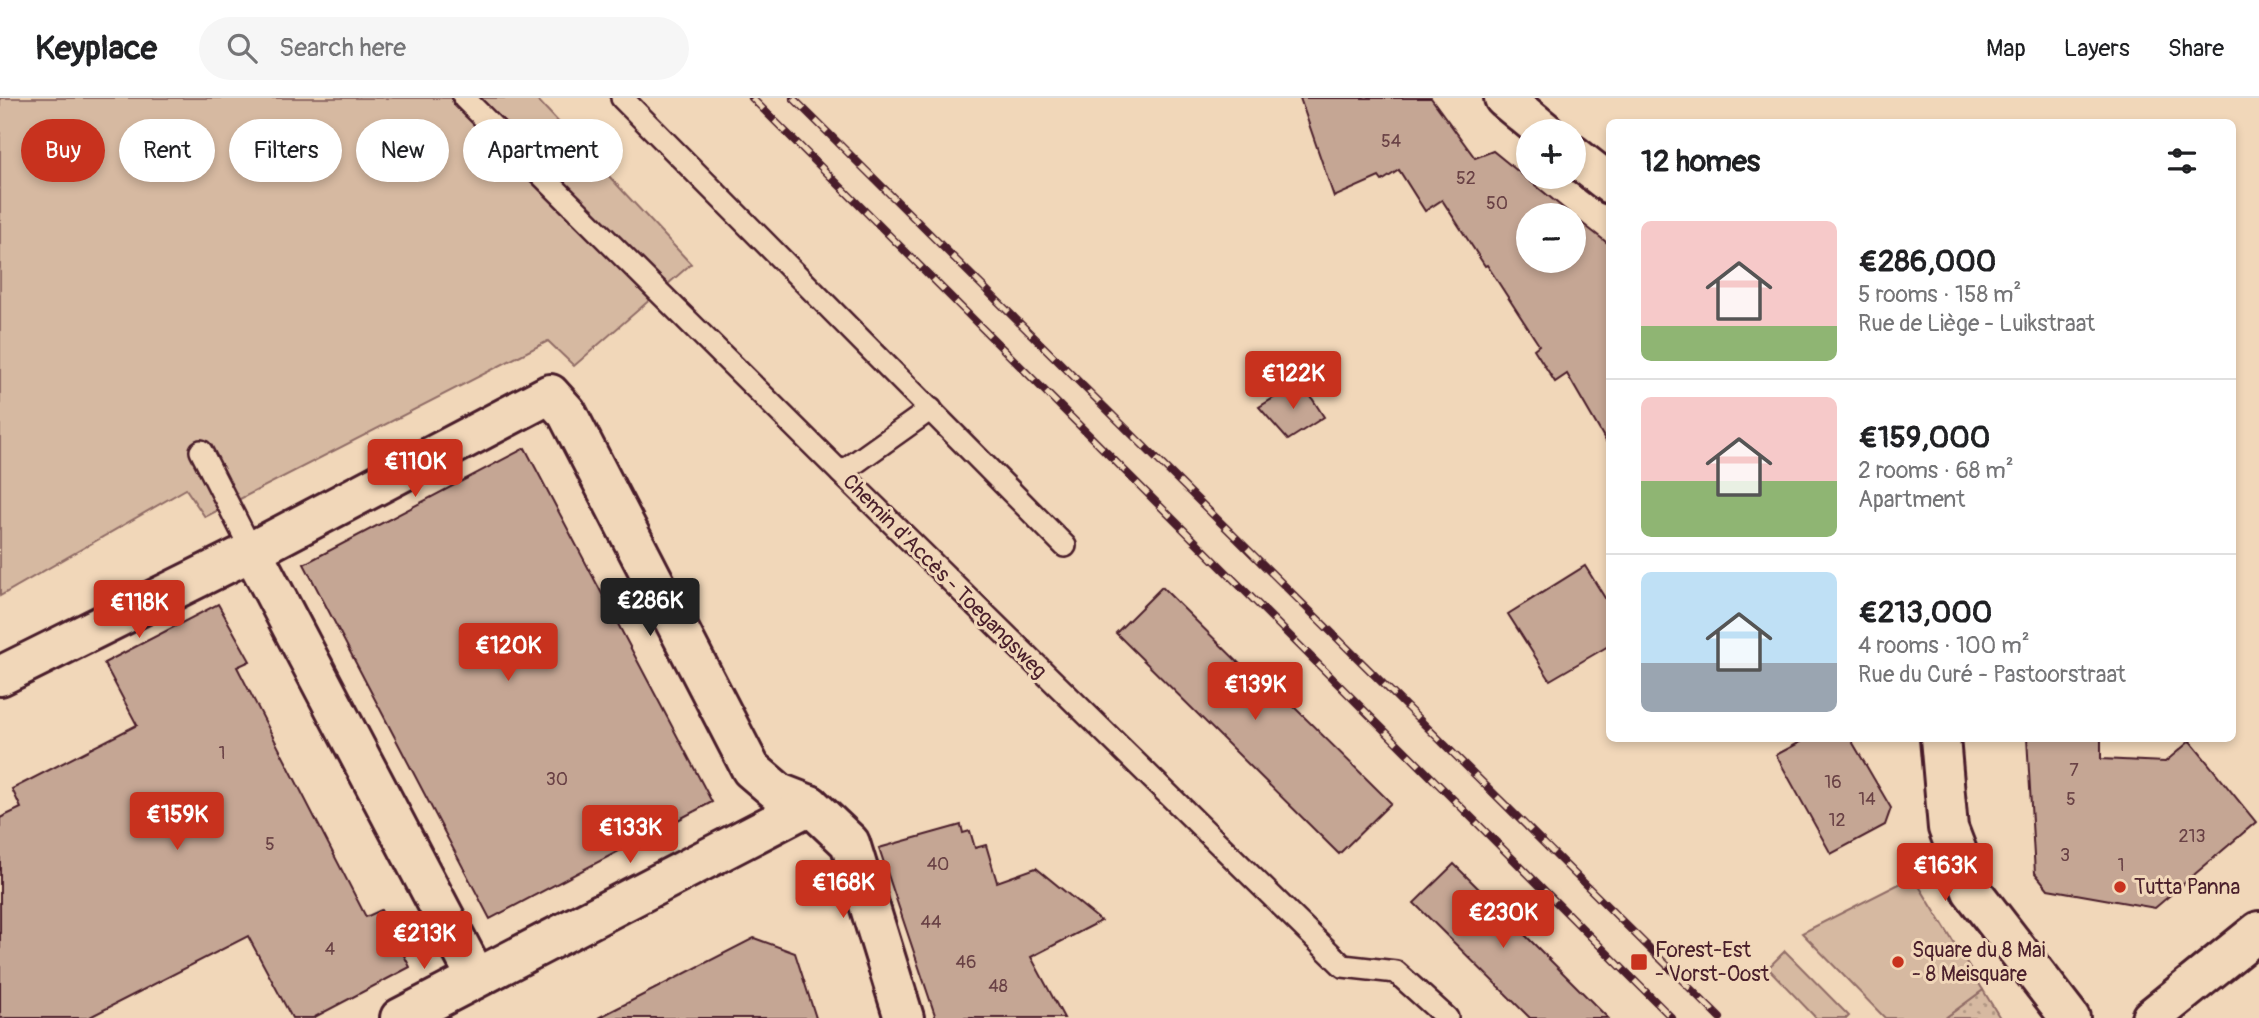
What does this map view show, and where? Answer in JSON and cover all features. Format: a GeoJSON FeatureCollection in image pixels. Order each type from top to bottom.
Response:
{"type":"FeatureCollection","features":[{"type":"Feature","properties":{"kind":"street"},"geometry":{"type":"LineString","coordinates":[[1504,98],[1529,119]]}},
{"type":"Feature","properties":{"kind":"street"},"geometry":{"type":"LineString","coordinates":[[1586,165],[1606,181]]}},
{"type":"Feature","properties":{"kind":"street"},"geometry":{"type":"LineString","coordinates":[[0,676],[252,551],[551,394],[567,413],[751,769],[779,793],[810,804],[850,843],[904,1018]]}},
{"type":"Feature","properties":{"kind":"street"},"geometry":{"type":"LineString","coordinates":[[252,551],[476,977]]}},
{"type":"Feature","properties":{"kind":"street"},"geometry":{"type":"LineString","coordinates":[[1940,742],[1948,828],[1972,891],[2070,1018]]}},
{"type":"Feature","properties":{"kind":"street"},"geometry":{"type":"LineString","coordinates":[[400,1018],[810,804]]}},
{"type":"Feature","properties":{"kind":"street"},"geometry":{"type":"LineString","coordinates":[[2151,1018],[2259,931]]}},
{"type":"Feature","properties":{"kind":"lane","name":"Chemin d'Accès - Toegangsweg"},"geometry":{"type":"LineString","coordinates":[[464,98],[1343,966],[1396,972],[1447,1018]]}},
{"type":"Feature","properties":{"kind":"lane"},"geometry":{"type":"LineString","coordinates":[[622,98],[1065,546]]}},
{"type":"Feature","properties":{"kind":"lane"},"geometry":{"type":"LineString","coordinates":[[841,473],[931,410]]}},
{"type":"Feature","properties":{"kind":"lane"},"geometry":{"type":"LineString","coordinates":[[201,451],[252,551]]}},
{"type":"Feature","properties":{"kind":"shaded area"},"geometry":{"type":"Polygon","coordinates":[[[0,98],[536,98],[556,119],[463,119],[463,182],[614,182],[691,264],[574,366],[548,341],[205,517],[186,489],[0,596],[0,98]]]}},
{"type":"Feature","properties":{"kind":"shaded area","name":"Square du 8 Mai - 8 Meisquare"},"geometry":{"type":"Polygon","coordinates":[[[1913,882],[1919,886],[1983,990],[1945,1018],[1885,1018],[1802,933],[1901,883],[1913,882]]]}},
{"type":"Feature","properties":{"kind":"shaded area"},"geometry":{"type":"Polygon","coordinates":[[[1785,951],[1849,1016],[1847,1018],[1816,1018],[1768,968],[1785,951]]]}},
{"type":"Feature","properties":{"kind":"shaded area"},"geometry":{"type":"Polygon","coordinates":[[[1983,990],[2000,1018],[1945,1018],[1983,990]]]}},
{"type":"Feature","properties":{"kind":"building"},"geometry":{"type":"Polygon","coordinates":[[[1300,98],[1431,98],[1475,158],[1493,151],[1516,170],[1516,189],[1540,189],[1557,203],[1516,203],[1516,273],[1586,273],[1586,226],[1606,242],[1606,441],[1567,374],[1555,382],[1534,349],[1539,345],[1442,200],[1425,211],[1399,170],[1382,181],[1379,177],[1334,197],[1300,98]]]}},
{"type":"Feature","properties":{"kind":"building"},"geometry":{"type":"Polygon","coordinates":[[[1301,381],[1324,417],[1288,440],[1259,407],[1301,381]]]}},
{"type":"Feature","properties":{"kind":"building"},"geometry":{"type":"Polygon","coordinates":[[[525,448],[712,802],[490,919],[304,564],[525,448]]]}},
{"type":"Feature","properties":{"kind":"building"},"geometry":{"type":"Polygon","coordinates":[[[1585,566],[1606,600],[1606,647],[1550,680],[1508,614],[1585,566]]]}},
{"type":"Feature","properties":{"kind":"building"},"geometry":{"type":"Polygon","coordinates":[[[1162,587],[1272,696],[1278,691],[1391,803],[1339,854],[1116,633],[1162,587]]]}},
{"type":"Feature","properties":{"kind":"building"},"geometry":{"type":"Polygon","coordinates":[[[218,604],[250,661],[237,667],[366,917],[381,910],[410,967],[313,1018],[292,1018],[248,936],[88,1018],[0,1018],[0,818],[21,808],[12,789],[137,725],[104,663],[218,604]]]}},
{"type":"Feature","properties":{"kind":"building"},"geometry":{"type":"Polygon","coordinates":[[[1800,742],[1852,742],[1891,808],[1885,825],[1831,854],[1776,755],[1800,742]]]}},
{"type":"Feature","properties":{"kind":"building"},"geometry":{"type":"Polygon","coordinates":[[[2027,742],[2101,742],[2101,759],[2165,762],[2191,742],[2256,822],[2155,908],[2048,889],[2035,873],[2027,742]]]}},
{"type":"Feature","properties":{"kind":"building"},"geometry":{"type":"Polygon","coordinates":[[[961,825],[963,833],[970,831],[975,848],[986,845],[997,882],[1036,868],[1101,921],[1031,957],[1064,1018],[936,1018],[879,848],[961,825]]]}},
{"type":"Feature","properties":{"kind":"building"},"geometry":{"type":"Polygon","coordinates":[[[1454,864],[1608,1018],[1530,1018],[1414,903],[1454,864]]]}},
{"type":"Feature","properties":{"kind":"building"},"geometry":{"type":"Polygon","coordinates":[[[754,938],[795,953],[816,1018],[598,1018],[754,938]]]}},
{"type":"Feature","properties":{"kind":"railway"},"geometry":{"type":"LineString","coordinates":[[752,98],[1672,1018]]}},
{"type":"Feature","properties":{"kind":"railway"},"geometry":{"type":"LineString","coordinates":[[793,98],[1720,1018]]}},
{"type":"Feature","properties":{"kind":"place","name":"Tutta Panna"},"geometry":{"type":"Point","coordinates":[2120,887]}},
{"type":"Feature","properties":{"kind":"place","name":"Forest-Est - Vorst-Oost"},"geometry":{"type":"Point","coordinates":[1639,962]}},
{"type":"Feature","properties":{"kind":"place","name":"Square du 8 Mai - 8 Meisquare"},"geometry":{"type":"Point","coordinates":[1898,962]}}]}
